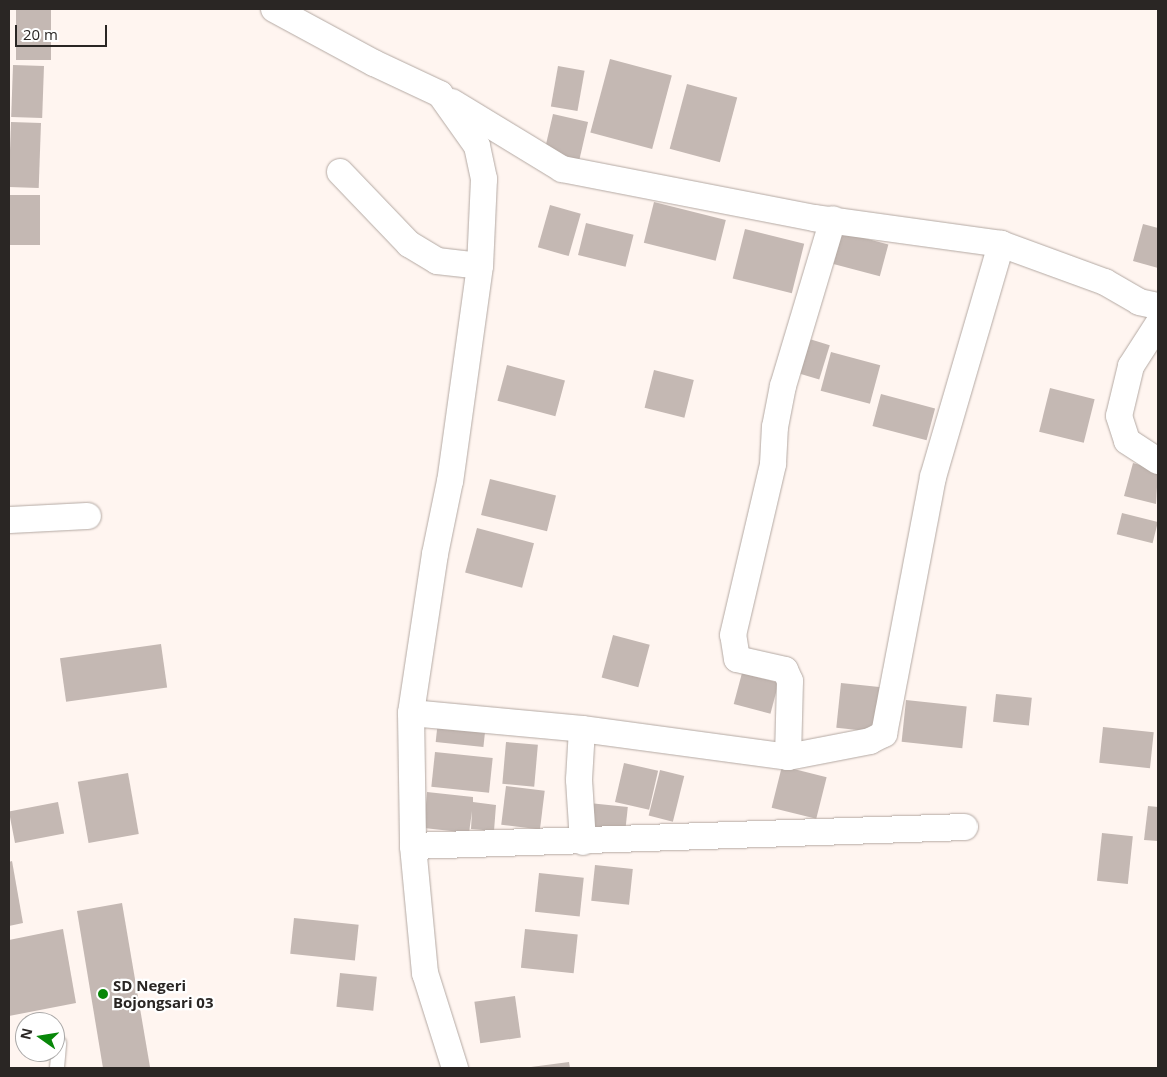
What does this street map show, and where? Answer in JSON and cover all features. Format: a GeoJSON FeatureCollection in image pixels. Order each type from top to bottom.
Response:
{"type":"FeatureCollection","features":[{"type":"Feature","properties":{"kind":"street"},"geometry":{"type":"LineString","coordinates":[[274,9],[374,64],[440,94],[562,170],[834,220],[1001,244],[1105,282],[1139,302],[1158,306]]}},
{"type":"Feature","properties":{"kind":"street"},"geometry":{"type":"LineString","coordinates":[[440,94],[477,146],[484,179],[480,266],[450,481],[435,554],[411,713],[413,846],[425,973],[455,1068]]}},
{"type":"Feature","properties":{"kind":"street"},"geometry":{"type":"LineString","coordinates":[[340,172],[409,244],[436,261],[480,266]]}},
{"type":"Feature","properties":{"kind":"street"},"geometry":{"type":"LineString","coordinates":[[788,757],[790,681],[785,670],[737,659],[733,635],[773,464],[775,427],[783,386],[834,220]]}},
{"type":"Feature","properties":{"kind":"street"},"geometry":{"type":"LineString","coordinates":[[411,713],[582,729],[788,757],[870,741],[884,734],[934,477],[1001,244]]}},
{"type":"Feature","properties":{"kind":"street"},"geometry":{"type":"LineString","coordinates":[[1158,324],[1131,366],[1119,416],[1127,441],[1158,461]]}},
{"type":"Feature","properties":{"kind":"street"},"geometry":{"type":"LineString","coordinates":[[9,520],[88,516]]}},
{"type":"Feature","properties":{"kind":"street"},"geometry":{"type":"LineString","coordinates":[[582,729],[579,780],[583,842]]}},
{"type":"Feature","properties":{"kind":"street"},"geometry":{"type":"LineString","coordinates":[[413,846],[583,842],[965,827]]}},
{"type":"Feature","properties":{"kind":"building"},"geometry":{"type":"Polygon","coordinates":[[[16,9],[51,9],[51,60],[16,60],[16,9]]]}},
{"type":"Feature","properties":{"kind":"building"},"geometry":{"type":"Polygon","coordinates":[[[610,59],[672,76],[652,149],[590,132],[610,59]]]}},
{"type":"Feature","properties":{"kind":"building"},"geometry":{"type":"Polygon","coordinates":[[[13,65],[44,66],[42,118],[11,117],[13,65]]]}},
{"type":"Feature","properties":{"kind":"building"},"geometry":{"type":"Polygon","coordinates":[[[558,66],[585,71],[577,111],[551,106],[558,66]]]}},
{"type":"Feature","properties":{"kind":"building"},"geometry":{"type":"Polygon","coordinates":[[[687,84],[737,97],[720,162],[670,149],[687,84]]]}},
{"type":"Feature","properties":{"kind":"building"},"geometry":{"type":"Polygon","coordinates":[[[553,114],[588,122],[579,163],[544,155],[553,114]]]}},
{"type":"Feature","properties":{"kind":"building"},"geometry":{"type":"Polygon","coordinates":[[[11,122],[41,123],[39,188],[9,187],[11,122]]]}},
{"type":"Feature","properties":{"kind":"building"},"geometry":{"type":"Polygon","coordinates":[[[9,195],[40,195],[40,245],[9,245],[9,195]]]}},
{"type":"Feature","properties":{"kind":"building"},"geometry":{"type":"Polygon","coordinates":[[[654,202],[726,220],[716,261],[644,243],[654,202]]]}},
{"type":"Feature","properties":{"kind":"building"},"geometry":{"type":"Polygon","coordinates":[[[550,205],[581,214],[569,256],[538,247],[550,205]]]}},
{"type":"Feature","properties":{"kind":"building"},"geometry":{"type":"Polygon","coordinates":[[[586,223],[634,235],[626,267],[578,255],[586,223]]]}},
{"type":"Feature","properties":{"kind":"building"},"geometry":{"type":"Polygon","coordinates":[[[1143,224],[1158,228],[1158,268],[1133,261],[1143,224]]]}},
{"type":"Feature","properties":{"kind":"building"},"geometry":{"type":"Polygon","coordinates":[[[745,229],[804,244],[792,293],[733,278],[745,229]]]}},
{"type":"Feature","properties":{"kind":"building"},"geometry":{"type":"Polygon","coordinates":[[[842,232],[888,244],[880,276],[833,264],[842,232]]]}},
{"type":"Feature","properties":{"kind":"building"},"geometry":{"type":"Polygon","coordinates":[[[803,337],[830,345],[819,380],[792,371],[803,337]]]}},
{"type":"Feature","properties":{"kind":"building"},"geometry":{"type":"Polygon","coordinates":[[[831,352],[880,365],[870,404],[821,391],[831,352]]]}},
{"type":"Feature","properties":{"kind":"building"},"geometry":{"type":"Polygon","coordinates":[[[507,365],[565,381],[555,416],[497,401],[507,365]]]}},
{"type":"Feature","properties":{"kind":"building"},"geometry":{"type":"Polygon","coordinates":[[[654,370],[694,380],[684,418],[645,408],[654,370]]]}},
{"type":"Feature","properties":{"kind":"building"},"geometry":{"type":"Polygon","coordinates":[[[1050,388],[1095,399],[1084,443],[1039,432],[1050,388]]]}},
{"type":"Feature","properties":{"kind":"building"},"geometry":{"type":"Polygon","coordinates":[[[881,394],[935,408],[927,440],[872,426],[881,394]]]}},
{"type":"Feature","properties":{"kind":"building"},"geometry":{"type":"Polygon","coordinates":[[[1133,463],[1158,470],[1156,504],[1124,496],[1133,463]]]}},
{"type":"Feature","properties":{"kind":"building"},"geometry":{"type":"Polygon","coordinates":[[[490,479],[556,495],[547,531],[481,515],[490,479]]]}},
{"type":"Feature","properties":{"kind":"building"},"geometry":{"type":"Polygon","coordinates":[[[1122,513],[1158,522],[1153,543],[1117,534],[1122,513]]]}},
{"type":"Feature","properties":{"kind":"building"},"geometry":{"type":"Polygon","coordinates":[[[477,528],[534,543],[522,588],[465,572],[477,528]]]}},
{"type":"Feature","properties":{"kind":"building"},"geometry":{"type":"Polygon","coordinates":[[[613,635],[650,645],[638,687],[602,678],[613,635]]]}},
{"type":"Feature","properties":{"kind":"building"},"geometry":{"type":"Polygon","coordinates":[[[161,644],[167,688],[66,702],[60,658],[161,644]]]}},
{"type":"Feature","properties":{"kind":"building"},"geometry":{"type":"Polygon","coordinates":[[[742,673],[779,683],[770,714],[734,704],[742,673]]]}},
{"type":"Feature","properties":{"kind":"building"},"geometry":{"type":"Polygon","coordinates":[[[841,683],[882,687],[877,732],[836,728],[841,683]]]}},
{"type":"Feature","properties":{"kind":"building"},"geometry":{"type":"Polygon","coordinates":[[[996,694],[1032,698],[1029,726],[993,722],[996,694]]]}},
{"type":"Feature","properties":{"kind":"building"},"geometry":{"type":"Polygon","coordinates":[[[906,700],[967,706],[962,748],[902,742],[906,700]]]}},
{"type":"Feature","properties":{"kind":"building"},"geometry":{"type":"Polygon","coordinates":[[[438,720],[486,725],[483,747],[436,742],[438,720]]]}},
{"type":"Feature","properties":{"kind":"building"},"geometry":{"type":"Polygon","coordinates":[[[1103,727],[1154,732],[1150,768],[1099,763],[1103,727]]]}},
{"type":"Feature","properties":{"kind":"building"},"geometry":{"type":"Polygon","coordinates":[[[506,742],[538,745],[534,787],[502,784],[506,742]]]}},
{"type":"Feature","properties":{"kind":"building"},"geometry":{"type":"Polygon","coordinates":[[[435,752],[493,758],[489,793],[431,787],[435,752]]]}},
{"type":"Feature","properties":{"kind":"building"},"geometry":{"type":"Polygon","coordinates":[[[624,763],[658,771],[649,810],[615,802],[624,763]]]}},
{"type":"Feature","properties":{"kind":"building"},"geometry":{"type":"Polygon","coordinates":[[[782,766],[827,777],[816,819],[772,808],[782,766]]]}},
{"type":"Feature","properties":{"kind":"building"},"geometry":{"type":"Polygon","coordinates":[[[660,770],[684,776],[673,822],[649,816],[660,770]]]}},
{"type":"Feature","properties":{"kind":"building"},"geometry":{"type":"Polygon","coordinates":[[[128,773],[139,834],[89,843],[78,782],[128,773]]]}},
{"type":"Feature","properties":{"kind":"building"},"geometry":{"type":"Polygon","coordinates":[[[506,786],[545,791],[540,829],[501,825],[506,786]]]}},
{"type":"Feature","properties":{"kind":"building"},"geometry":{"type":"Polygon","coordinates":[[[427,792],[473,797],[473,802],[496,805],[494,831],[471,829],[472,811],[469,833],[424,828],[427,792]]]}},
{"type":"Feature","properties":{"kind":"building"},"geometry":{"type":"Polygon","coordinates":[[[58,802],[64,833],[15,843],[9,812],[58,802]]]}},
{"type":"Feature","properties":{"kind":"building"},"geometry":{"type":"Polygon","coordinates":[[[589,803],[628,807],[625,836],[586,832],[589,803]]]}},
{"type":"Feature","properties":{"kind":"building"},"geometry":{"type":"Polygon","coordinates":[[[1148,806],[1158,807],[1158,841],[1144,840],[1148,806]]]}},
{"type":"Feature","properties":{"kind":"building"},"geometry":{"type":"Polygon","coordinates":[[[1102,833],[1133,836],[1128,884],[1097,881],[1102,833]]]}},
{"type":"Feature","properties":{"kind":"building"},"geometry":{"type":"Polygon","coordinates":[[[12,861],[23,923],[9,926],[9,862],[12,861]]]}},
{"type":"Feature","properties":{"kind":"building"},"geometry":{"type":"Polygon","coordinates":[[[595,865],[633,869],[629,905],[591,901],[595,865]]]}},
{"type":"Feature","properties":{"kind":"building"},"geometry":{"type":"Polygon","coordinates":[[[539,873],[584,878],[580,916],[535,912],[539,873]]]}},
{"type":"Feature","properties":{"kind":"building"},"geometry":{"type":"Polygon","coordinates":[[[122,903],[150,1067],[103,1068],[77,911],[122,903]]]}},
{"type":"Feature","properties":{"kind":"building"},"geometry":{"type":"Polygon","coordinates":[[[294,918],[359,925],[355,961],[290,954],[294,918]]]}},
{"type":"Feature","properties":{"kind":"building"},"geometry":{"type":"Polygon","coordinates":[[[63,929],[76,1003],[30,1012],[15,1012],[15,1015],[9,1016],[9,940],[63,929]]]}},
{"type":"Feature","properties":{"kind":"building"},"geometry":{"type":"Polygon","coordinates":[[[525,929],[578,935],[574,973],[521,968],[525,929]]]}},
{"type":"Feature","properties":{"kind":"building"},"geometry":{"type":"Polygon","coordinates":[[[340,973],[377,977],[373,1011],[336,1007],[340,973]]]}},
{"type":"Feature","properties":{"kind":"building"},"geometry":{"type":"Polygon","coordinates":[[[515,996],[521,1038],[480,1043],[474,1002],[515,996]]]}},
{"type":"Feature","properties":{"kind":"building"},"geometry":{"type":"Polygon","coordinates":[[[569,1062],[570,1068],[531,1068],[531,1067],[569,1062]]]}},
{"type":"Feature","properties":{"kind":"place","name":"SD Negeri Bojongsari 03"},"geometry":{"type":"Point","coordinates":[103,994]}}]}
